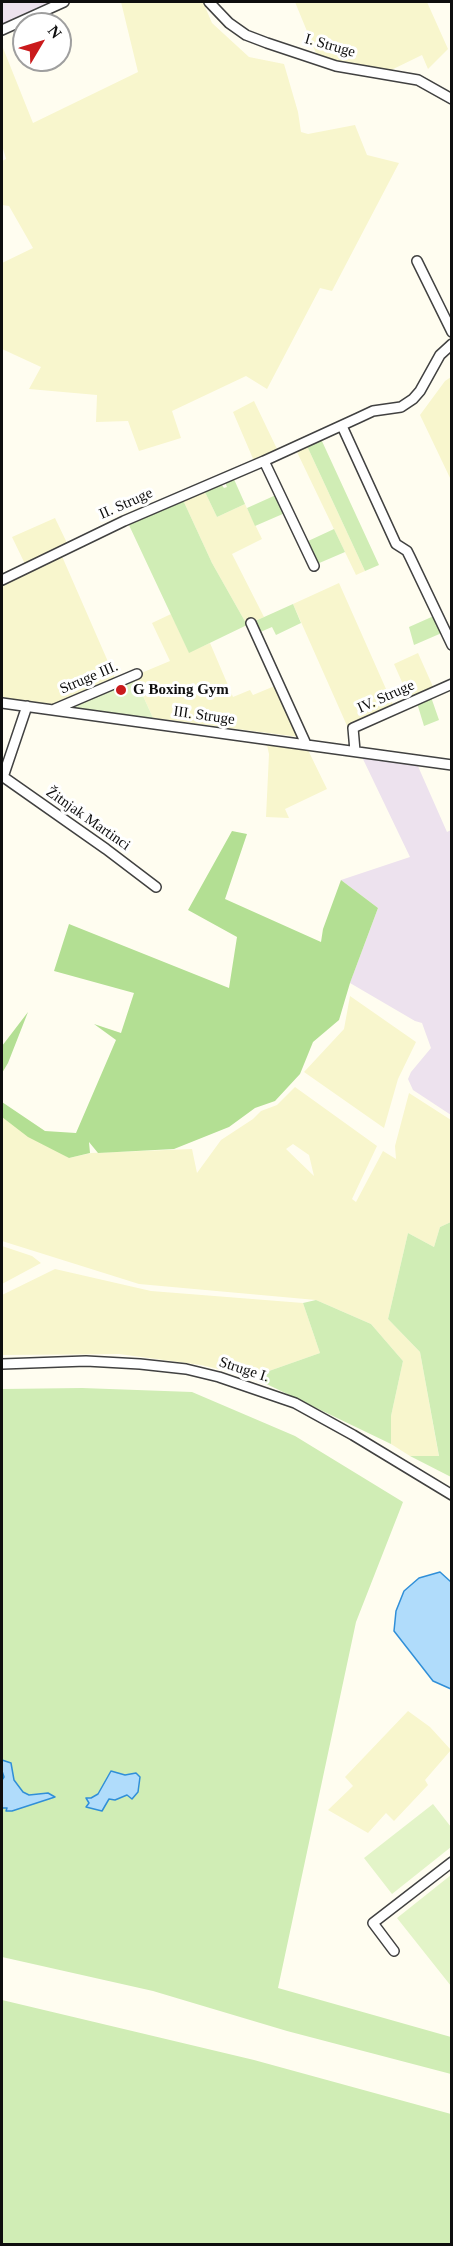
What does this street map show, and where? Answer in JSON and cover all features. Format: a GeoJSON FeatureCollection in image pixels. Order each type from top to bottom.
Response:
{"type":"FeatureCollection","features":[{"type":"Feature","properties":{"kind":"street"},"geometry":{"type":"LineString","coordinates":[[2,30],[64,2]]}},
{"type":"Feature","properties":{"kind":"street","name":"I. Struge"},"geometry":{"type":"LineString","coordinates":[[209,2],[246,35],[336,66],[418,80],[452,99]]}},
{"type":"Feature","properties":{"kind":"street"},"geometry":{"type":"LineString","coordinates":[[417,261],[452,332]]}},
{"type":"Feature","properties":{"kind":"street","name":"II. Struge"},"geometry":{"type":"LineString","coordinates":[[2,580],[124,521],[373,411],[401,407],[413,399],[426,382],[440,355],[452,344]]}},
{"type":"Feature","properties":{"kind":"street"},"geometry":{"type":"LineString","coordinates":[[342,426],[396,544],[406,551],[452,645]]}},
{"type":"Feature","properties":{"kind":"street"},"geometry":{"type":"LineString","coordinates":[[264,461],[314,566]]}},
{"type":"Feature","properties":{"kind":"street"},"geometry":{"type":"LineString","coordinates":[[251,623],[306,744]]}},
{"type":"Feature","properties":{"kind":"street","name":"Struge III."},"geometry":{"type":"LineString","coordinates":[[53,710],[136,674]]}},
{"type":"Feature","properties":{"kind":"street","name":"IV. Struge"},"geometry":{"type":"LineString","coordinates":[[355,751],[353,728],[452,684]]}},
{"type":"Feature","properties":{"kind":"street","name":"III. Struge"},"geometry":{"type":"LineString","coordinates":[[2,703],[452,765]]}},
{"type":"Feature","properties":{"kind":"street"},"geometry":{"type":"LineString","coordinates":[[2,777],[27,706]]}},
{"type":"Feature","properties":{"kind":"street","name":"Žitnjak Martinci"},"geometry":{"type":"LineString","coordinates":[[2,777],[106,849],[156,887]]}},
{"type":"Feature","properties":{"kind":"street","name":"Struge I."},"geometry":{"type":"LineString","coordinates":[[2,1364],[86,1361],[140,1364],[186,1369],[219,1377],[295,1403],[452,1495]]}},
{"type":"Feature","properties":{"kind":"street"},"geometry":{"type":"LineString","coordinates":[[394,1951],[372,1923],[452,1862]]}},
{"type":"Feature","properties":{"kind":"shaded area"},"geometry":{"type":"Polygon","coordinates":[[[2,2],[52,2],[31,12],[12,12],[12,21],[2,26],[2,2]]]}},
{"type":"Feature","properties":{"kind":"shaded area"},"geometry":{"type":"Polygon","coordinates":[[[121,2],[203,2],[212,23],[249,57],[284,64],[298,112],[301,132],[308,134],[355,125],[367,155],[399,163],[332,291],[320,288],[267,389],[246,376],[172,411],[181,438],[139,451],[128,421],[96,422],[97,395],[29,389],[41,367],[2,349],[2,263],[33,248],[9,206],[2,205],[2,161],[6,159],[2,145],[2,49],[33,123],[138,72],[121,2]]]}},
{"type":"Feature","properties":{"kind":"shaded area"},"geometry":{"type":"Polygon","coordinates":[[[295,2],[427,2],[448,49],[428,69],[422,55],[385,73],[318,58],[295,2]]]}},
{"type":"Feature","properties":{"kind":"shaded area"},"geometry":{"type":"Polygon","coordinates":[[[451,377],[451,480],[420,415],[445,381],[451,377]]]}},
{"type":"Feature","properties":{"kind":"shaded area"},"geometry":{"type":"Polygon","coordinates":[[[254,401],[278,451],[254,461],[233,412],[254,401]]]}},
{"type":"Feature","properties":{"kind":"shaded area"},"geometry":{"type":"Polygon","coordinates":[[[307,446],[365,571],[356,575],[296,450],[307,446]]]}},
{"type":"Feature","properties":{"kind":"shaded area"},"geometry":{"type":"Polygon","coordinates":[[[204,490],[217,517],[245,504],[262,539],[232,554],[264,617],[247,625],[212,563],[183,500],[204,490]]]}},
{"type":"Feature","properties":{"kind":"shaded area"},"geometry":{"type":"Polygon","coordinates":[[[55,518],[67,543],[25,564],[12,537],[55,518]]]}},
{"type":"Feature","properties":{"kind":"shaded area"},"geometry":{"type":"Polygon","coordinates":[[[61,554],[116,680],[56,706],[2,697],[2,584],[61,554]]]}},
{"type":"Feature","properties":{"kind":"shaded area"},"geometry":{"type":"Polygon","coordinates":[[[339,583],[394,707],[348,728],[293,604],[339,583]]]}},
{"type":"Feature","properties":{"kind":"shaded area"},"geometry":{"type":"Polygon","coordinates":[[[171,614],[189,652],[210,643],[233,697],[250,690],[253,695],[277,685],[299,737],[153,718],[134,676],[170,661],[152,623],[171,614]]]}},
{"type":"Feature","properties":{"kind":"shaded area"},"geometry":{"type":"Polygon","coordinates":[[[418,653],[434,689],[410,700],[394,664],[418,653]]]}},
{"type":"Feature","properties":{"kind":"shaded area"},"geometry":{"type":"Polygon","coordinates":[[[267,745],[308,750],[327,789],[285,809],[289,818],[266,817],[269,754],[267,745]]]}},
{"type":"Feature","properties":{"kind":"shaded area"},"geometry":{"type":"Polygon","coordinates":[[[362,757],[417,764],[447,832],[451,830],[451,1115],[413,1090],[408,1079],[431,1048],[422,1023],[350,983],[378,908],[341,880],[410,857],[362,757]]]}},
{"type":"Feature","properties":{"kind":"shaded area"},"geometry":{"type":"Polygon","coordinates":[[[350,996],[416,1042],[398,1079],[384,1128],[304,1072],[344,1029],[350,996]]]}},
{"type":"Feature","properties":{"kind":"shaded area"},"geometry":{"type":"Polygon","coordinates":[[[295,1087],[377,1146],[352,1199],[356,1202],[383,1151],[396,1159],[395,1146],[409,1093],[451,1120],[451,1222],[440,1227],[434,1247],[408,1233],[388,1319],[420,1352],[439,1457],[410,1456],[391,1444],[391,1416],[403,1361],[371,1324],[316,1300],[139,1284],[2,1241],[2,1117],[69,1158],[91,1153],[192,1149],[197,1173],[221,1140],[261,1111],[277,1105],[295,1087]],[[293,1144],[286,1149],[314,1176],[309,1155],[293,1144]]]}},
{"type":"Feature","properties":{"kind":"shaded area"},"geometry":{"type":"Polygon","coordinates":[[[2,1246],[32,1256],[41,1263],[2,1284],[2,1246]]]}},
{"type":"Feature","properties":{"kind":"shaded area"},"geometry":{"type":"Polygon","coordinates":[[[55,1269],[151,1291],[303,1303],[320,1353],[252,1377],[201,1365],[119,1354],[2,1355],[2,1295],[55,1269]]]}},
{"type":"Feature","properties":{"kind":"shaded area"},"geometry":{"type":"Polygon","coordinates":[[[408,1711],[430,1727],[451,1750],[425,1780],[428,1785],[394,1821],[386,1813],[368,1833],[328,1810],[353,1786],[345,1777],[408,1711]]]}},
{"type":"Feature","properties":{"kind":"green space"},"geometry":{"type":"Polygon","coordinates":[[[321,439],[379,565],[365,571],[307,446],[321,439]]]}},
{"type":"Feature","properties":{"kind":"green space"},"geometry":{"type":"Polygon","coordinates":[[[233,477],[245,504],[217,517],[204,490],[221,484],[224,488],[227,487],[225,482],[233,477]]]}},
{"type":"Feature","properties":{"kind":"green space"},"geometry":{"type":"Polygon","coordinates":[[[276,495],[285,513],[255,526],[247,508],[276,495]]]}},
{"type":"Feature","properties":{"kind":"green space"},"geometry":{"type":"Polygon","coordinates":[[[183,500],[212,563],[247,625],[189,653],[128,523],[183,500]]]}},
{"type":"Feature","properties":{"kind":"green space"},"geometry":{"type":"Polygon","coordinates":[[[334,529],[345,552],[317,564],[306,542],[334,529]]]}},
{"type":"Feature","properties":{"kind":"green space"},"geometry":{"type":"Polygon","coordinates":[[[293,604],[301,623],[276,635],[272,627],[258,633],[253,622],[293,604]]]}},
{"type":"Feature","properties":{"kind":"green space"},"geometry":{"type":"Polygon","coordinates":[[[436,615],[444,632],[414,645],[409,627],[436,615]]]}},
{"type":"Feature","properties":{"kind":"green space","name":"G Boxing Gym"},"geometry":{"type":"Polygon","coordinates":[[[134,676],[153,718],[72,708],[71,703],[134,676]]]}},
{"type":"Feature","properties":{"kind":"green space"},"geometry":{"type":"Polygon","coordinates":[[[431,697],[439,720],[424,726],[417,703],[431,697]]]}},
{"type":"Feature","properties":{"kind":"green space"},"geometry":{"type":"Polygon","coordinates":[[[232,831],[247,834],[225,899],[321,942],[323,929],[341,880],[378,908],[339,1020],[313,1042],[300,1074],[275,1101],[255,1108],[229,1127],[174,1149],[98,1153],[89,1142],[90,1153],[69,1158],[28,1137],[2,1117],[2,1102],[45,1131],[76,1133],[116,1040],[94,1024],[121,1033],[134,993],[54,971],[69,924],[229,988],[237,937],[188,910],[232,831]]]}},
{"type":"Feature","properties":{"kind":"green space"},"geometry":{"type":"Polygon","coordinates":[[[28,1012],[8,1063],[2,1073],[2,1046],[28,1012]]]}},
{"type":"Feature","properties":{"kind":"green space"},"geometry":{"type":"Polygon","coordinates":[[[451,1222],[451,1477],[410,1456],[439,1456],[420,1352],[388,1319],[408,1233],[434,1247],[440,1227],[451,1222]]]}},
{"type":"Feature","properties":{"kind":"green space"},"geometry":{"type":"Polygon","coordinates":[[[316,1300],[371,1324],[403,1361],[391,1416],[391,1444],[252,1377],[320,1353],[303,1303],[316,1300]]]}},
{"type":"Feature","properties":{"kind":"green space"},"geometry":{"type":"Polygon","coordinates":[[[82,1388],[192,1392],[295,1436],[403,1502],[356,1622],[278,1988],[451,2037],[451,2074],[287,2031],[153,1991],[2,1957],[2,1389],[82,1388]]]}},
{"type":"Feature","properties":{"kind":"green space"},"geometry":{"type":"Polygon","coordinates":[[[433,1804],[451,1827],[451,1847],[392,1894],[364,1858],[433,1804]]]}},
{"type":"Feature","properties":{"kind":"green space"},"geometry":{"type":"Polygon","coordinates":[[[451,1875],[451,1986],[397,1918],[451,1875]]]}},
{"type":"Feature","properties":{"kind":"green space"},"geometry":{"type":"Polygon","coordinates":[[[2,2000],[254,2060],[451,2114],[451,2244],[2,2244],[2,2000]]]}},
{"type":"Feature","properties":{"kind":"water"},"geometry":{"type":"Polygon","coordinates":[[[440,1572],[451,1582],[451,1689],[433,1681],[394,1631],[396,1611],[404,1591],[419,1578],[440,1572]]]}},
{"type":"Feature","properties":{"kind":"water"},"geometry":{"type":"Polygon","coordinates":[[[2,1760],[11,1763],[14,1780],[23,1792],[29,1795],[48,1793],[55,1797],[6,1811],[7,1808],[2,1808],[2,1780],[4,1777],[2,1760]]]}},
{"type":"Feature","properties":{"kind":"water"},"geometry":{"type":"Polygon","coordinates":[[[111,1771],[125,1775],[136,1773],[140,1777],[138,1792],[132,1799],[127,1795],[115,1800],[109,1799],[102,1811],[86,1807],[89,1803],[86,1798],[98,1794],[111,1771]]]}},
{"type":"Feature","properties":{"kind":"place","name":"G Boxing Gym"},"geometry":{"type":"Point","coordinates":[121,690]}}]}
